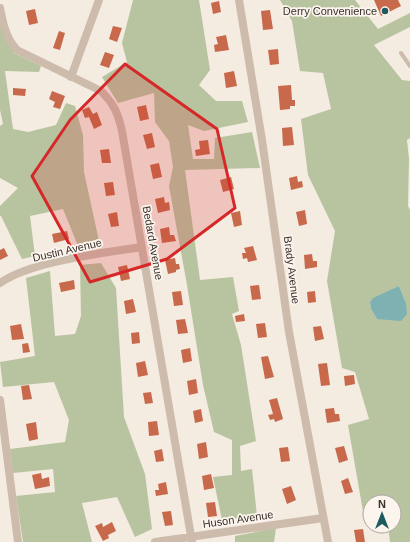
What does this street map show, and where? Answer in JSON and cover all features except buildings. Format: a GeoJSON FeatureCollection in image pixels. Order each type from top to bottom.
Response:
{"type":"FeatureCollection","features":[{"type":"Feature","properties":{"kind":"street"},"geometry":{"type":"LineString","coordinates":[[71,77],[98,0]]}},
{"type":"Feature","properties":{"kind":"street","name":"Brady Avenue"},"geometry":{"type":"LineString","coordinates":[[239,0],[262,140],[289,332],[328,542]]}},
{"type":"Feature","properties":{"kind":"street","name":"Bedard Avenue"},"geometry":{"type":"LineString","coordinates":[[0,8],[2,22],[7,35],[17,50],[100,91],[110,99],[117,110],[122,131],[192,540]]}},
{"type":"Feature","properties":{"kind":"street","name":"Dustin Avenue"},"geometry":{"type":"LineString","coordinates":[[0,283],[17,274],[38,267],[94,255],[142,247]]}},
{"type":"Feature","properties":{"kind":"street"},"geometry":{"type":"LineString","coordinates":[[0,404],[18,542]]}},
{"type":"Feature","properties":{"kind":"street","name":"Huson Avenue"},"geometry":{"type":"LineString","coordinates":[[155,542],[192,540],[323,518]]}},
{"type":"Feature","properties":{"kind":"lane"},"geometry":{"type":"LineString","coordinates":[[401,53],[410,66]]}},
{"type":"Feature","properties":{"kind":"highlighted area"},"geometry":{"type":"Polygon","coordinates":[[[125,64],[217,129],[235,208],[167,259],[90,282],[32,176],[70,120],[125,64]]]}},
{"type":"Feature","properties":{"kind":"green space"},"geometry":{"type":"Polygon","coordinates":[[[133,0],[199,0],[210,70],[199,85],[216,101],[242,101],[248,122],[204,131],[188,125],[193,159],[214,159],[215,138],[252,132],[260,168],[185,170],[200,280],[233,277],[239,311],[232,314],[241,345],[256,441],[240,446],[241,471],[252,469],[257,516],[222,520],[213,477],[232,475],[232,440],[214,432],[203,385],[169,186],[173,167],[169,141],[155,122],[154,93],[118,103],[102,77],[127,62],[122,43],[133,0]]]}},
{"type":"Feature","properties":{"kind":"green space"},"geometry":{"type":"Polygon","coordinates":[[[280,0],[355,0],[378,29],[410,13],[410,27],[374,45],[402,80],[410,81],[410,138],[407,140],[409,159],[408,206],[410,210],[410,542],[390,542],[389,534],[402,534],[402,494],[362,494],[362,506],[348,425],[369,419],[355,372],[342,368],[327,281],[335,231],[308,175],[301,119],[331,109],[323,73],[300,71],[292,21],[280,0]],[[399,286],[370,302],[371,309],[377,319],[406,303],[399,286]]]}},
{"type":"Feature","properties":{"kind":"green space"},"geometry":{"type":"Polygon","coordinates":[[[0,22],[14,53],[41,66],[39,72],[5,71],[13,129],[28,132],[56,125],[66,103],[75,106],[83,135],[84,172],[99,241],[78,246],[63,209],[30,216],[35,256],[22,259],[0,216],[0,206],[18,188],[0,178],[0,126],[3,124],[0,110],[0,22]]]}},
{"type":"Feature","properties":{"kind":"green space"},"geometry":{"type":"Polygon","coordinates":[[[101,263],[116,288],[124,417],[145,474],[152,529],[135,537],[117,497],[82,503],[92,542],[23,542],[16,496],[55,492],[53,469],[13,473],[10,449],[65,442],[69,420],[54,382],[3,387],[0,362],[35,356],[26,278],[50,271],[55,336],[75,334],[81,316],[80,265],[101,263]]]}},
{"type":"Feature","properties":{"kind":"green space"},"geometry":{"type":"Polygon","coordinates":[[[276,528],[274,542],[235,542],[235,536],[276,528]]]}},
{"type":"Feature","properties":{"kind":"water"},"geometry":{"type":"Polygon","coordinates":[[[399,286],[406,303],[407,314],[401,321],[377,319],[371,309],[370,302],[373,298],[399,286]]]}},
{"type":"Feature","properties":{"kind":"place","name":"Derry Convenience"},"geometry":{"type":"Point","coordinates":[385,11]}}]}
